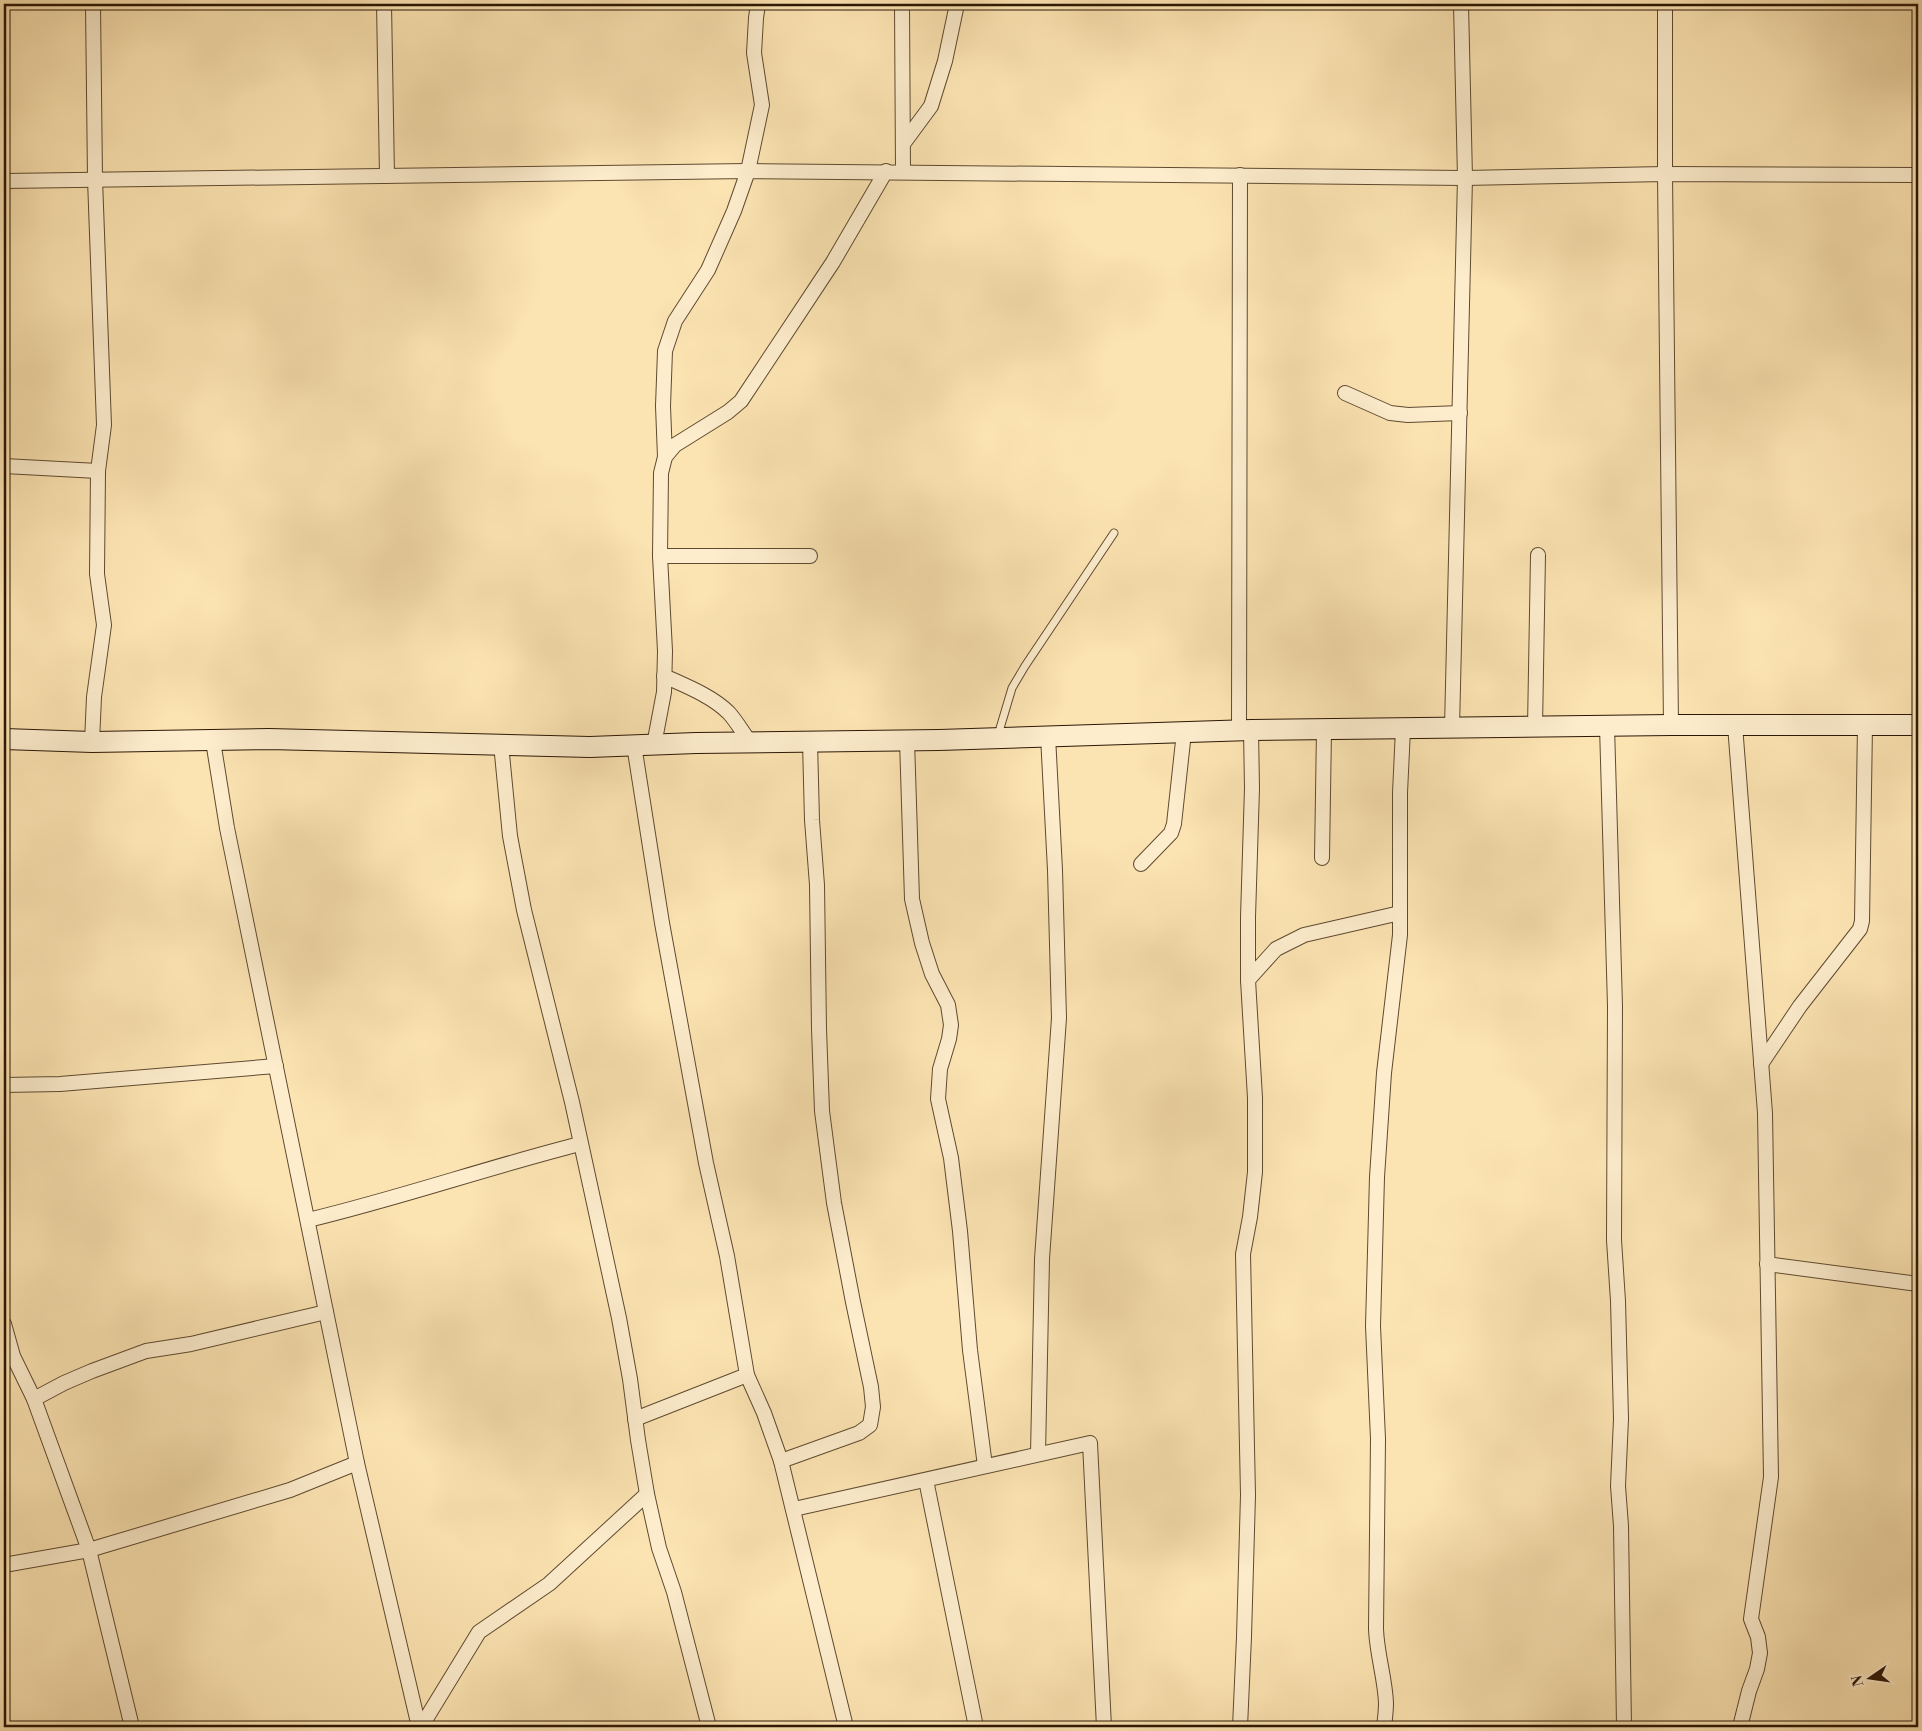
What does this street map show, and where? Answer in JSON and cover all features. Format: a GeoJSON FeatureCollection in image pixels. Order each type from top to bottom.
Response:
{"type":"FeatureCollection","features":[{"type":"Feature","properties":{"kind":"street"},"geometry":{"type":"LineString","coordinates":[[92,742],[94,697],[104,625],[97,574],[98,470],[104,425],[95,179],[93,4]]}},
{"type":"Feature","properties":{"kind":"street"},"geometry":{"type":"LineString","coordinates":[[384,4],[387,176]]}},
{"type":"Feature","properties":{"kind":"street"},"geometry":{"type":"LineString","coordinates":[[654,745],[664,692],[665,651],[660,556],[661,473],[665,458],[663,406],[665,351],[675,321],[708,270],[723,238],[748,171],[762,105],[754,53],[758,4]]}},
{"type":"Feature","properties":{"kind":"street"},"geometry":{"type":"LineString","coordinates":[[902,4],[904,171]]}},
{"type":"Feature","properties":{"kind":"street"},"geometry":{"type":"LineString","coordinates":[[903,144],[931,106],[945,61],[957,4]]}},
{"type":"Feature","properties":{"kind":"street"},"geometry":{"type":"LineString","coordinates":[[1452,728],[1465,178],[1461,4]]}},
{"type":"Feature","properties":{"kind":"street"},"geometry":{"type":"LineString","coordinates":[[1665,4],[1670,726]]}},
{"type":"Feature","properties":{"kind":"street"},"geometry":{"type":"LineString","coordinates":[[4,180],[748,171],[904,171],[1465,178],[1665,174],[1918,175]]}},
{"type":"Feature","properties":{"kind":"street"},"geometry":{"type":"LineString","coordinates":[[665,458],[675,445],[728,412],[741,401],[833,262],[886,171]]}},
{"type":"Feature","properties":{"kind":"street"},"geometry":{"type":"LineString","coordinates":[[1240,175],[1245,730],[1252,788],[1248,980],[1255,1098],[1256,1172],[1243,1254],[1248,1495],[1240,1727]]}},
{"type":"Feature","properties":{"kind":"street"},"geometry":{"type":"LineString","coordinates":[[1345,393],[1390,413],[1408,415],[1460,413]]}},
{"type":"Feature","properties":{"kind":"street"},"geometry":{"type":"LineString","coordinates":[[4,466],[98,470]]}},
{"type":"Feature","properties":{"kind":"street"},"geometry":{"type":"LineString","coordinates":[[1535,727],[1538,555]]}},
{"type":"Feature","properties":{"kind":"street"},"geometry":{"type":"LineString","coordinates":[[660,556],[810,556]]}},
{"type":"Feature","properties":{"kind":"street"},"geometry":{"type":"LineString","coordinates":[[664,676],[706,696],[723,707],[750,742]]}},
{"type":"Feature","properties":{"kind":"street"},"geometry":{"type":"LineString","coordinates":[[1734,725],[1765,1113],[1771,1477],[1751,1618],[1758,1637],[1760,1653],[1740,1727]]}},
{"type":"Feature","properties":{"kind":"street"},"geometry":{"type":"LineString","coordinates":[[1761,1064],[1800,1006],[1860,929],[1862,921],[1865,725]]}},
{"type":"Feature","properties":{"kind":"street"},"geometry":{"type":"LineString","coordinates":[[4,739],[92,742],[269,738],[590,747],[998,738],[1245,730],[1918,725]]}},
{"type":"Feature","properties":{"kind":"street"},"geometry":{"type":"LineString","coordinates":[[1607,726],[1615,1006],[1614,1240],[1618,1301],[1621,1419],[1618,1486],[1621,1526],[1624,1727]]}},
{"type":"Feature","properties":{"kind":"street"},"geometry":{"type":"LineString","coordinates":[[1384,1727],[1386,1705],[1376,1629],[1378,1439],[1374,1326],[1377,1177],[1384,1073],[1400,935],[1400,793],[1403,729]]}},
{"type":"Feature","properties":{"kind":"street"},"geometry":{"type":"LineString","coordinates":[[1322,858],[1324,730]]}},
{"type":"Feature","properties":{"kind":"street"},"geometry":{"type":"LineString","coordinates":[[1140,864],[1171,833],[1174,824],[1184,732]]}},
{"type":"Feature","properties":{"kind":"street"},"geometry":{"type":"LineString","coordinates":[[1038,1454],[1042,1260],[1059,1018],[1055,870],[1048,736]]}},
{"type":"Feature","properties":{"kind":"street"},"geometry":{"type":"LineString","coordinates":[[213,740],[227,828],[357,1463],[420,1727]]}},
{"type":"Feature","properties":{"kind":"street"},"geometry":{"type":"LineString","coordinates":[[907,740],[912,899],[922,943],[932,974],[948,1005],[951,1025],[940,1069],[938,1099],[951,1158],[960,1231],[970,1350],[984,1466]]}},
{"type":"Feature","properties":{"kind":"street"},"geometry":{"type":"LineString","coordinates":[[781,1461],[860,1433],[870,1425],[873,1407],[871,1387],[852,1302],[834,1203],[822,1111],[819,1029],[818,885],[812,820],[810,742]]}},
{"type":"Feature","properties":{"kind":"street"},"geometry":{"type":"LineString","coordinates":[[501,744],[510,836],[524,910],[572,1102],[619,1318],[647,1494],[660,1548],[674,1592],[710,1727]]}},
{"type":"Feature","properties":{"kind":"street"},"geometry":{"type":"LineString","coordinates":[[634,746],[662,923],[706,1163],[727,1256],[747,1375],[764,1413],[781,1461],[846,1727]]}},
{"type":"Feature","properties":{"kind":"street"},"geometry":{"type":"LineString","coordinates":[[1248,980],[1276,949],[1304,935],[1400,913]]}},
{"type":"Feature","properties":{"kind":"street"},"geometry":{"type":"LineString","coordinates":[[4,1085],[60,1084],[276,1066]]}},
{"type":"Feature","properties":{"kind":"street"},"geometry":{"type":"LineString","coordinates":[[308,1220],[580,1144]]}},
{"type":"Feature","properties":{"kind":"street"},"geometry":{"type":"LineString","coordinates":[[1767,1264],[1918,1284]]}},
{"type":"Feature","properties":{"kind":"street"},"geometry":{"type":"LineString","coordinates":[[34,1399],[92,1371],[146,1351],[191,1344],[326,1312]]}},
{"type":"Feature","properties":{"kind":"street"},"geometry":{"type":"LineString","coordinates":[[4,1324],[13,1356],[34,1399],[89,1550],[132,1727]]}},
{"type":"Feature","properties":{"kind":"street"},"geometry":{"type":"LineString","coordinates":[[635,1419],[747,1375]]}},
{"type":"Feature","properties":{"kind":"street"},"geometry":{"type":"LineString","coordinates":[[794,1510],[1090,1442],[1104,1727]]}},
{"type":"Feature","properties":{"kind":"street"},"geometry":{"type":"LineString","coordinates":[[4,1564],[89,1550],[290,1490],[357,1463]]}},
{"type":"Feature","properties":{"kind":"street"},"geometry":{"type":"LineString","coordinates":[[926,1480],[976,1727]]}},
{"type":"Feature","properties":{"kind":"street"},"geometry":{"type":"LineString","coordinates":[[420,1727],[479,1632],[549,1584],[647,1494]]}},
{"type":"Feature","properties":{"kind":"lane"},"geometry":{"type":"LineString","coordinates":[[998,738],[1012,688],[1024,666],[1114,533]]}}]}
